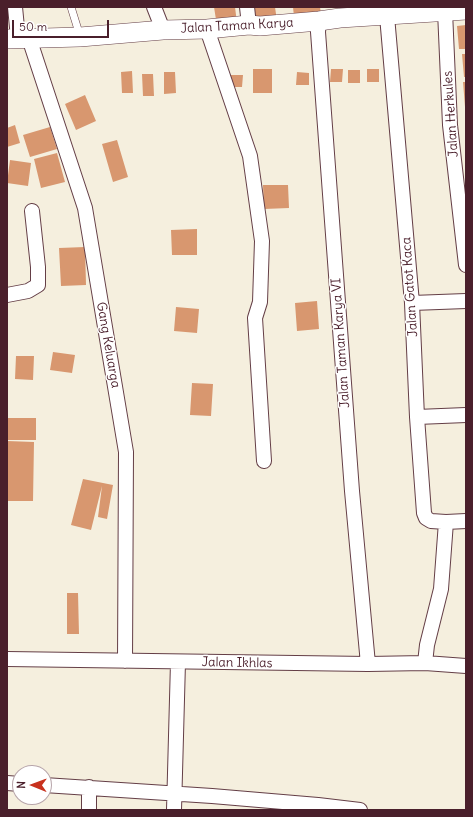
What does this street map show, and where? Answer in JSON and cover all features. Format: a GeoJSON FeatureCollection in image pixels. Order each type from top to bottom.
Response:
{"type":"FeatureCollection","features":[{"type":"Feature","properties":{"kind":"street","name":"Gang Keluarga"},"geometry":{"type":"LineString","coordinates":[[15,7],[18,38],[85,208],[126,452],[125,661]]}},
{"type":"Feature","properties":{"kind":"street"},"geometry":{"type":"LineString","coordinates":[[154,7],[163,30]]}},
{"type":"Feature","properties":{"kind":"street","name":"Jalan Taman Karya"},"geometry":{"type":"LineString","coordinates":[[18,38],[80,37],[163,30],[207,29],[248,16],[260,26],[319,21],[339,13],[386,16],[466,10]]}},
{"type":"Feature","properties":{"kind":"street","name":"Jalan Herkules"},"geometry":{"type":"LineString","coordinates":[[445,11],[450,125],[464,225],[466,265]]}},
{"type":"Feature","properties":{"kind":"street","name":"Jalan Gatot Kaca"},"geometry":{"type":"LineString","coordinates":[[386,16],[412,303],[417,417],[424,513],[426,518],[431,521],[466,521]]}},
{"type":"Feature","properties":{"kind":"street","name":"Jalan Taman Karya VI"},"geometry":{"type":"LineString","coordinates":[[319,21],[319,40],[352,491],[368,664]]}},
{"type":"Feature","properties":{"kind":"street"},"geometry":{"type":"LineString","coordinates":[[207,29],[250,156],[261,233],[260,302],[255,318],[264,462]]}},
{"type":"Feature","properties":{"kind":"street"},"geometry":{"type":"LineString","coordinates":[[7,295],[28,291],[38,285],[38,267],[32,211]]}},
{"type":"Feature","properties":{"kind":"street"},"geometry":{"type":"LineString","coordinates":[[412,303],[466,301]]}},
{"type":"Feature","properties":{"kind":"street"},"geometry":{"type":"LineString","coordinates":[[417,417],[466,415]]}},
{"type":"Feature","properties":{"kind":"street"},"geometry":{"type":"LineString","coordinates":[[425,663],[427,645],[441,589],[446,522]]}},
{"type":"Feature","properties":{"kind":"street","name":"Jalan Ikhlas"},"geometry":{"type":"LineString","coordinates":[[7,659],[368,664],[425,663],[466,666]]}},
{"type":"Feature","properties":{"kind":"street"},"geometry":{"type":"LineString","coordinates":[[174,810],[178,662]]}},
{"type":"Feature","properties":{"kind":"street"},"geometry":{"type":"LineString","coordinates":[[52,786],[175,793],[360,810]]}},
{"type":"Feature","properties":{"kind":"street"},"geometry":{"type":"LineString","coordinates":[[89,788],[89,810]]}},
{"type":"Feature","properties":{"kind":"lane"},"geometry":{"type":"LineString","coordinates":[[71,7],[80,37]]}},
{"type":"Feature","properties":{"kind":"building"},"geometry":{"type":"Polygon","coordinates":[[[214,7],[235,7],[237,23],[217,26],[214,7]]]}},
{"type":"Feature","properties":{"kind":"building"},"geometry":{"type":"Polygon","coordinates":[[[251,7],[275,7],[277,21],[253,23],[251,7]]]}},
{"type":"Feature","properties":{"kind":"building"},"geometry":{"type":"Polygon","coordinates":[[[293,7],[320,7],[321,14],[294,17],[293,7]]]}},
{"type":"Feature","properties":{"kind":"building"},"geometry":{"type":"Polygon","coordinates":[[[466,25],[466,49],[459,49],[457,26],[466,25]]]}},
{"type":"Feature","properties":{"kind":"building"},"geometry":{"type":"Polygon","coordinates":[[[462,54],[466,54],[466,77],[464,77],[462,54]]]}},
{"type":"Feature","properties":{"kind":"building"},"geometry":{"type":"Polygon","coordinates":[[[253,69],[272,69],[272,93],[253,93],[253,69]]]}},
{"type":"Feature","properties":{"kind":"building"},"geometry":{"type":"Polygon","coordinates":[[[331,69],[343,69],[342,82],[330,82],[331,69]]]}},
{"type":"Feature","properties":{"kind":"building"},"geometry":{"type":"Polygon","coordinates":[[[367,69],[379,69],[379,82],[367,82],[367,69]]]}},
{"type":"Feature","properties":{"kind":"building"},"geometry":{"type":"Polygon","coordinates":[[[348,70],[360,70],[360,83],[348,83],[348,70]]]}},
{"type":"Feature","properties":{"kind":"building"},"geometry":{"type":"Polygon","coordinates":[[[132,71],[133,93],[122,93],[121,72],[132,71]]]}},
{"type":"Feature","properties":{"kind":"building"},"geometry":{"type":"Polygon","coordinates":[[[164,72],[175,72],[176,93],[164,94],[164,72]]]}},
{"type":"Feature","properties":{"kind":"building"},"geometry":{"type":"Polygon","coordinates":[[[297,72],[309,73],[309,85],[296,85],[297,72]]]}},
{"type":"Feature","properties":{"kind":"building"},"geometry":{"type":"Polygon","coordinates":[[[142,74],[153,74],[154,96],[143,96],[142,74]]]}},
{"type":"Feature","properties":{"kind":"building"},"geometry":{"type":"Polygon","coordinates":[[[231,75],[243,75],[242,87],[230,87],[231,75]]]}},
{"type":"Feature","properties":{"kind":"building"},"geometry":{"type":"Polygon","coordinates":[[[463,82],[466,82],[466,107],[465,107],[463,82]]]}},
{"type":"Feature","properties":{"kind":"building"},"geometry":{"type":"Polygon","coordinates":[[[85,95],[96,121],[76,130],[65,104],[85,95]]]}},
{"type":"Feature","properties":{"kind":"building"},"geometry":{"type":"Polygon","coordinates":[[[15,125],[20,143],[7,147],[7,128],[15,125]]]}},
{"type":"Feature","properties":{"kind":"building"},"geometry":{"type":"Polygon","coordinates":[[[50,127],[57,149],[30,157],[23,135],[50,127]]]}},
{"type":"Feature","properties":{"kind":"building"},"geometry":{"type":"Polygon","coordinates":[[[117,140],[128,177],[113,182],[102,144],[117,140]]]}},
{"type":"Feature","properties":{"kind":"building"},"geometry":{"type":"Polygon","coordinates":[[[57,153],[65,182],[41,188],[34,159],[57,153]]]}},
{"type":"Feature","properties":{"kind":"building"},"geometry":{"type":"Polygon","coordinates":[[[10,160],[31,163],[28,186],[7,183],[10,160]]]}},
{"type":"Feature","properties":{"kind":"building"},"geometry":{"type":"Polygon","coordinates":[[[263,185],[288,185],[289,208],[264,209],[263,185]]]}},
{"type":"Feature","properties":{"kind":"building"},"geometry":{"type":"Polygon","coordinates":[[[197,229],[197,255],[172,255],[171,230],[197,229]]]}},
{"type":"Feature","properties":{"kind":"building"},"geometry":{"type":"Polygon","coordinates":[[[85,247],[86,285],[61,286],[59,248],[85,247]]]}},
{"type":"Feature","properties":{"kind":"building"},"geometry":{"type":"Polygon","coordinates":[[[317,301],[319,329],[297,331],[295,303],[317,301]]]}},
{"type":"Feature","properties":{"kind":"building"},"geometry":{"type":"Polygon","coordinates":[[[176,307],[199,309],[197,333],[174,331],[176,307]]]}},
{"type":"Feature","properties":{"kind":"building"},"geometry":{"type":"Polygon","coordinates":[[[53,352],[75,355],[72,373],[50,370],[53,352]]]}},
{"type":"Feature","properties":{"kind":"building"},"geometry":{"type":"Polygon","coordinates":[[[16,356],[34,356],[33,380],[15,379],[16,356]]]}},
{"type":"Feature","properties":{"kind":"building"},"geometry":{"type":"Polygon","coordinates":[[[192,383],[213,384],[211,416],[190,415],[192,383]]]}},
{"type":"Feature","properties":{"kind":"building"},"geometry":{"type":"Polygon","coordinates":[[[7,418],[36,418],[36,440],[7,440],[7,418]]]}},
{"type":"Feature","properties":{"kind":"building"},"geometry":{"type":"Polygon","coordinates":[[[7,441],[34,442],[33,501],[7,501],[7,441]]]}},
{"type":"Feature","properties":{"kind":"building"},"geometry":{"type":"Polygon","coordinates":[[[83,479],[113,485],[107,519],[98,517],[102,486],[91,530],[71,525],[83,479]]]}},
{"type":"Feature","properties":{"kind":"building"},"geometry":{"type":"Polygon","coordinates":[[[67,593],[78,593],[79,634],[67,634],[67,593]]]}}]}
